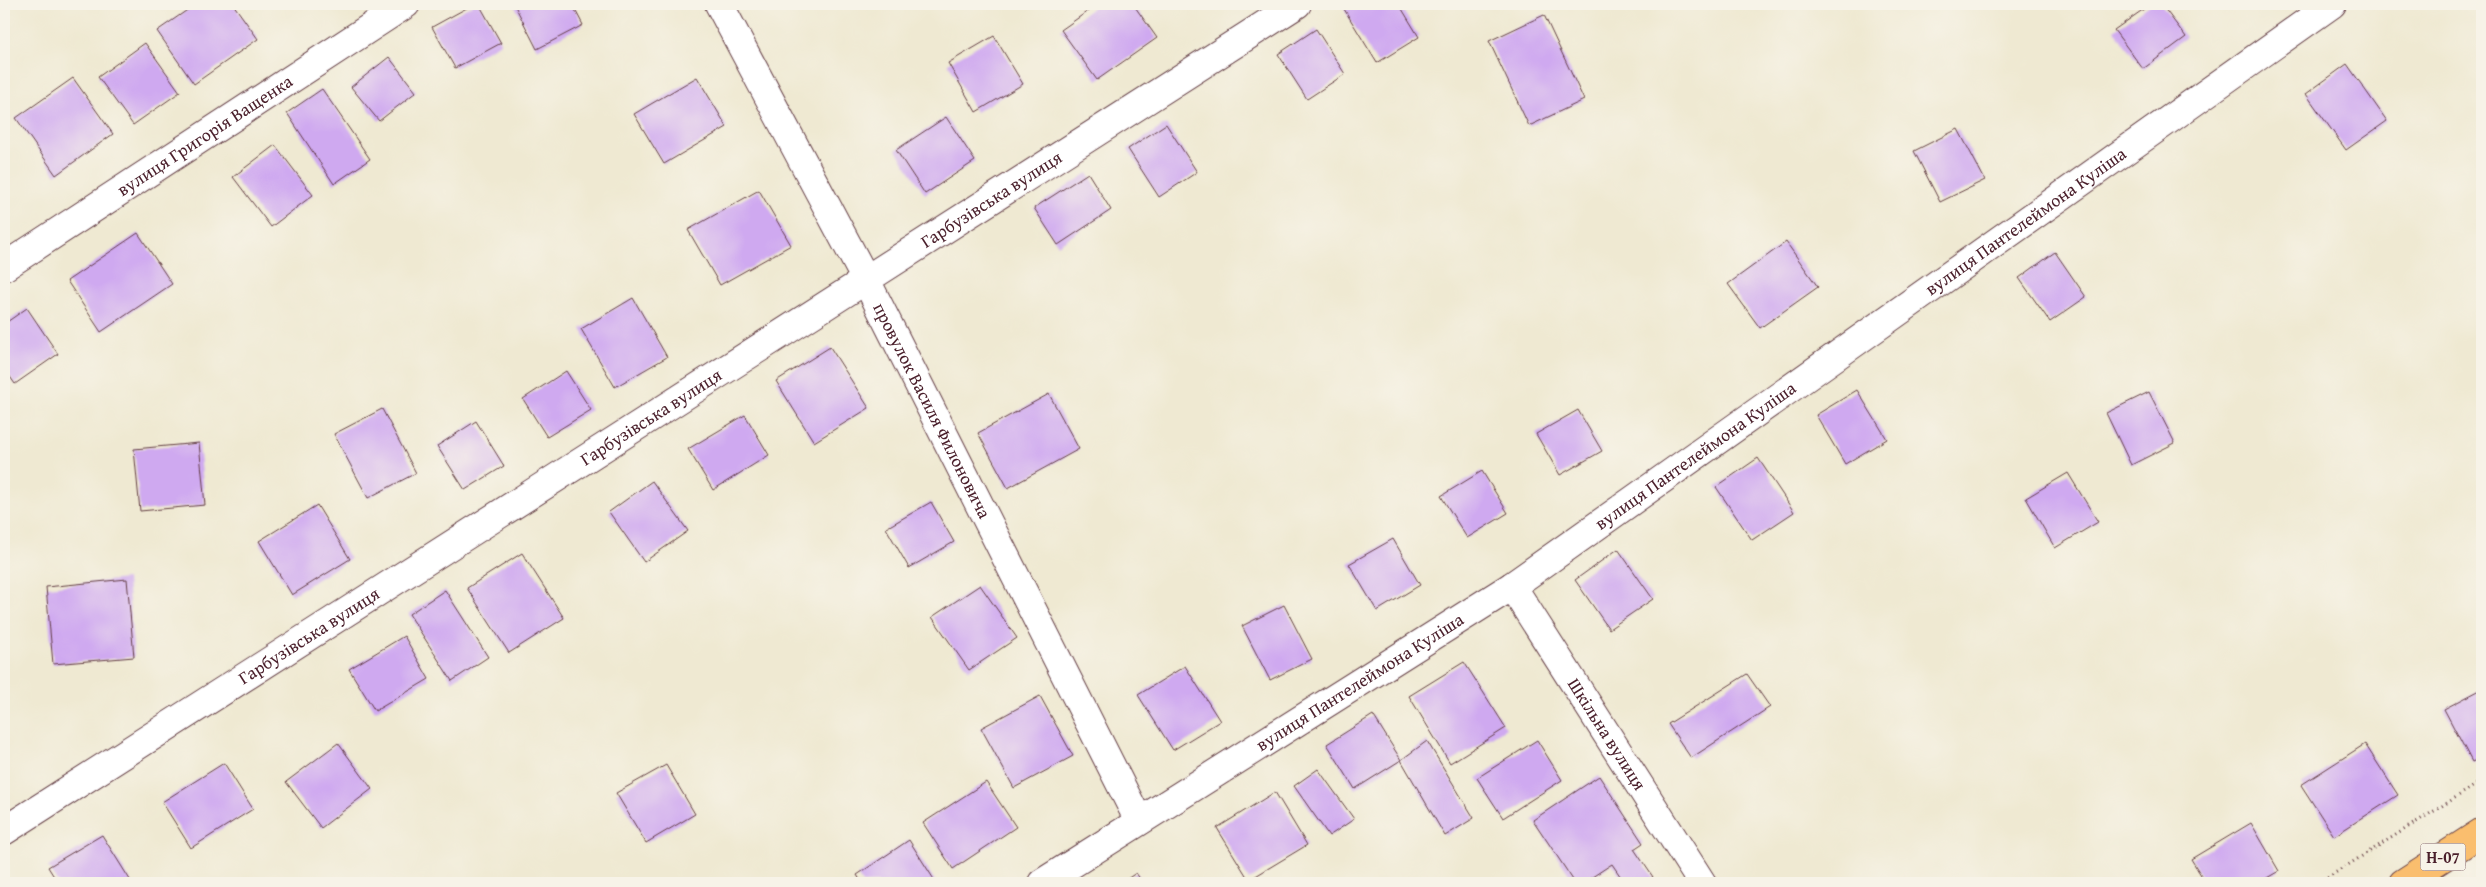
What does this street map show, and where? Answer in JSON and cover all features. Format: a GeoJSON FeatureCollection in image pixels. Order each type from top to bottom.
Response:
{"type":"FeatureCollection","features":[{"type":"Feature","properties":{"kind":"main road","name":"Н-07"},"geometry":{"type":"LineString","coordinates":[[2403,883],[2482,832]]}},
{"type":"Feature","properties":{"kind":"street","name":"вулиця Григорія Ващенка"},"geometry":{"type":"LineString","coordinates":[[4,267],[406,4]]}},
{"type":"Feature","properties":{"kind":"street","name":"провулок Василя Филоновича"},"geometry":{"type":"LineString","coordinates":[[719,4],[865,278],[1139,821]]}},
{"type":"Feature","properties":{"kind":"street","name":"Гарбузівська вулиця"},"geometry":{"type":"LineString","coordinates":[[4,831],[865,278],[1297,4]]}},
{"type":"Feature","properties":{"kind":"street","name":"вулиця Пантелеймона Куліша"},"geometry":{"type":"LineString","coordinates":[[1042,883],[1512,586],[2332,4]]}},
{"type":"Feature","properties":{"kind":"street","name":"Шкільна вулиця"},"geometry":{"type":"LineString","coordinates":[[1512,586],[1702,883]]}},
{"type":"Feature","properties":{"kind":"path"},"geometry":{"type":"LineString","coordinates":[[2319,883],[2482,782]]}},
{"type":"Feature","properties":{"kind":"building"},"geometry":{"type":"Polygon","coordinates":[[[196,4],[233,4],[258,39],[194,84],[157,31],[196,4]]]}},
{"type":"Feature","properties":{"kind":"building"},"geometry":{"type":"Polygon","coordinates":[[[474,4],[479,4],[501,43],[455,68],[432,27],[474,4]]]}},
{"type":"Feature","properties":{"kind":"building"},"geometry":{"type":"Polygon","coordinates":[[[514,4],[572,4],[583,25],[537,49],[514,4]]]}},
{"type":"Feature","properties":{"kind":"building"},"geometry":{"type":"Polygon","coordinates":[[[1098,4],[1133,4],[1157,38],[1097,80],[1061,30],[1098,4]]]}},
{"type":"Feature","properties":{"kind":"building"},"geometry":{"type":"Polygon","coordinates":[[[1353,4],[1399,4],[1419,37],[1377,63],[1344,9],[1353,4]]]}},
{"type":"Feature","properties":{"kind":"building"},"geometry":{"type":"Polygon","coordinates":[[[2151,4],[2161,4],[2186,37],[2143,69],[2114,30],[2151,4]]]}},
{"type":"Feature","properties":{"kind":"building"},"geometry":{"type":"Polygon","coordinates":[[[1544,15],[1584,100],[1529,126],[1489,41],[1544,15]]]}},
{"type":"Feature","properties":{"kind":"building"},"geometry":{"type":"Polygon","coordinates":[[[1316,29],[1345,74],[1307,99],[1278,54],[1316,29]]]}},
{"type":"Feature","properties":{"kind":"building"},"geometry":{"type":"Polygon","coordinates":[[[994,36],[1023,84],[976,112],[948,63],[994,36]]]}},
{"type":"Feature","properties":{"kind":"building"},"geometry":{"type":"Polygon","coordinates":[[[145,43],[180,92],[133,125],[98,77],[145,43]]]}},
{"type":"Feature","properties":{"kind":"building"},"geometry":{"type":"Polygon","coordinates":[[[389,57],[416,92],[379,121],[351,87],[389,57]]]}},
{"type":"Feature","properties":{"kind":"building"},"geometry":{"type":"Polygon","coordinates":[[[2347,64],[2387,121],[2346,150],[2306,94],[2347,64]]]}},
{"type":"Feature","properties":{"kind":"building"},"geometry":{"type":"Polygon","coordinates":[[[697,77],[727,127],[664,164],[634,114],[697,77]]]}},
{"type":"Feature","properties":{"kind":"building"},"geometry":{"type":"Polygon","coordinates":[[[73,78],[113,134],[56,175],[16,118],[73,78]]]}},
{"type":"Feature","properties":{"kind":"building"},"geometry":{"type":"Polygon","coordinates":[[[322,89],[370,159],[334,184],[287,113],[322,89]]]}},
{"type":"Feature","properties":{"kind":"building"},"geometry":{"type":"Polygon","coordinates":[[[946,117],[975,161],[925,194],[896,150],[946,117]]]}},
{"type":"Feature","properties":{"kind":"building"},"geometry":{"type":"Polygon","coordinates":[[[1166,124],[1197,172],[1159,197],[1128,149],[1166,124]]]}},
{"type":"Feature","properties":{"kind":"building"},"geometry":{"type":"Polygon","coordinates":[[[1958,129],[1985,180],[1940,202],[1914,151],[1958,129]]]}},
{"type":"Feature","properties":{"kind":"building"},"geometry":{"type":"Polygon","coordinates":[[[275,145],[313,195],[271,227],[233,177],[275,145]]]}},
{"type":"Feature","properties":{"kind":"building"},"geometry":{"type":"Polygon","coordinates":[[[1088,173],[1111,210],[1058,245],[1034,208],[1088,173]]]}},
{"type":"Feature","properties":{"kind":"building"},"geometry":{"type":"Polygon","coordinates":[[[759,190],[791,245],[720,285],[688,230],[759,190]]]}},
{"type":"Feature","properties":{"kind":"building"},"geometry":{"type":"Polygon","coordinates":[[[138,233],[172,284],[101,332],[67,281],[138,233]]]}},
{"type":"Feature","properties":{"kind":"building"},"geometry":{"type":"Polygon","coordinates":[[[1786,242],[1818,287],[1760,328],[1728,284],[1786,242]]]}},
{"type":"Feature","properties":{"kind":"building"},"geometry":{"type":"Polygon","coordinates":[[[2055,252],[2086,297],[2050,322],[2019,278],[2055,252]]]}},
{"type":"Feature","properties":{"kind":"building"},"geometry":{"type":"Polygon","coordinates":[[[633,298],[667,357],[615,387],[581,329],[633,298]]]}},
{"type":"Feature","properties":{"kind":"building"},"geometry":{"type":"Polygon","coordinates":[[[27,308],[58,354],[15,384],[4,368],[4,324],[27,308]]]}},
{"type":"Feature","properties":{"kind":"building"},"geometry":{"type":"Polygon","coordinates":[[[830,347],[869,408],[814,442],[776,381],[830,347]]]}},
{"type":"Feature","properties":{"kind":"building"},"geometry":{"type":"Polygon","coordinates":[[[566,371],[591,410],[547,437],[523,399],[566,371]]]}},
{"type":"Feature","properties":{"kind":"building"},"geometry":{"type":"Polygon","coordinates":[[[1857,390],[1887,439],[1845,464],[1816,415],[1857,390]]]}},
{"type":"Feature","properties":{"kind":"building"},"geometry":{"type":"Polygon","coordinates":[[[2149,392],[2175,443],[2131,465],[2106,413],[2149,392]]]}},
{"type":"Feature","properties":{"kind":"building"},"geometry":{"type":"Polygon","coordinates":[[[1049,394],[1079,449],[1008,488],[978,433],[1049,394]]]}},
{"type":"Feature","properties":{"kind":"building"},"geometry":{"type":"Polygon","coordinates":[[[382,409],[416,473],[368,498],[334,434],[382,409]]]}},
{"type":"Feature","properties":{"kind":"building"},"geometry":{"type":"Polygon","coordinates":[[[1578,410],[1602,451],[1560,475],[1536,434],[1578,410]]]}},
{"type":"Feature","properties":{"kind":"building"},"geometry":{"type":"Polygon","coordinates":[[[745,415],[769,455],[713,490],[688,449],[745,415]]]}},
{"type":"Feature","properties":{"kind":"building"},"geometry":{"type":"Polygon","coordinates":[[[476,421],[504,466],[465,490],[437,446],[476,421]]]}},
{"type":"Feature","properties":{"kind":"building"},"geometry":{"type":"Polygon","coordinates":[[[199,443],[205,505],[140,511],[134,449],[199,443]]]}},
{"type":"Feature","properties":{"kind":"building"},"geometry":{"type":"Polygon","coordinates":[[[1758,458],[1794,512],[1752,540],[1716,487],[1758,458]]]}},
{"type":"Feature","properties":{"kind":"building"},"geometry":{"type":"Polygon","coordinates":[[[1482,471],[1508,513],[1467,538],[1441,496],[1482,471]]]}},
{"type":"Feature","properties":{"kind":"building"},"geometry":{"type":"Polygon","coordinates":[[[2068,473],[2098,522],[2055,548],[2026,498],[2068,473]]]}},
{"type":"Feature","properties":{"kind":"building"},"geometry":{"type":"Polygon","coordinates":[[[652,481],[688,531],[644,562],[609,512],[652,481]]]}},
{"type":"Feature","properties":{"kind":"building"},"geometry":{"type":"Polygon","coordinates":[[[931,502],[954,542],[909,568],[886,528],[931,502]]]}},
{"type":"Feature","properties":{"kind":"building"},"geometry":{"type":"Polygon","coordinates":[[[317,505],[350,559],[292,595],[259,541],[317,505]]]}},
{"type":"Feature","properties":{"kind":"building"},"geometry":{"type":"Polygon","coordinates":[[[1393,539],[1420,585],[1377,611],[1349,564],[1393,539]]]}},
{"type":"Feature","properties":{"kind":"building"},"geometry":{"type":"Polygon","coordinates":[[[1618,549],[1653,599],[1609,629],[1575,580],[1618,549]]]}},
{"type":"Feature","properties":{"kind":"building"},"geometry":{"type":"Polygon","coordinates":[[[522,553],[564,618],[509,653],[467,588],[522,553]]]}},
{"type":"Feature","properties":{"kind":"building"},"geometry":{"type":"Polygon","coordinates":[[[127,579],[134,657],[53,664],[46,587],[127,579]]]}},
{"type":"Feature","properties":{"kind":"building"},"geometry":{"type":"Polygon","coordinates":[[[980,585],[1017,638],[969,670],[932,617],[980,585]]]}},
{"type":"Feature","properties":{"kind":"building"},"geometry":{"type":"Polygon","coordinates":[[[445,590],[488,657],[452,681],[409,614],[445,590]]]}},
{"type":"Feature","properties":{"kind":"building"},"geometry":{"type":"Polygon","coordinates":[[[1284,605],[1312,659],[1270,680],[1242,626],[1284,605]]]}},
{"type":"Feature","properties":{"kind":"building"},"geometry":{"type":"Polygon","coordinates":[[[404,636],[429,679],[375,711],[349,669],[404,636]]]}},
{"type":"Feature","properties":{"kind":"building"},"geometry":{"type":"Polygon","coordinates":[[[1464,662],[1506,728],[1450,763],[1409,696],[1464,662]]]}},
{"type":"Feature","properties":{"kind":"building"},"geometry":{"type":"Polygon","coordinates":[[[1185,666],[1220,721],[1173,750],[1138,695],[1185,666]]]}},
{"type":"Feature","properties":{"kind":"building"},"geometry":{"type":"Polygon","coordinates":[[[1747,674],[1770,707],[1691,758],[1668,724],[1747,674]]]}},
{"type":"Feature","properties":{"kind":"building"},"geometry":{"type":"Polygon","coordinates":[[[2482,689],[2482,757],[2472,762],[2444,709],[2482,689]]]}},
{"type":"Feature","properties":{"kind":"building"},"geometry":{"type":"Polygon","coordinates":[[[1040,696],[1073,756],[1014,788],[981,728],[1040,696]]]}},
{"type":"Feature","properties":{"kind":"building"},"geometry":{"type":"Polygon","coordinates":[[[1373,715],[1401,760],[1355,789],[1327,744],[1373,715]]]}},
{"type":"Feature","properties":{"kind":"building"},"geometry":{"type":"Polygon","coordinates":[[[1537,740],[1562,780],[1503,818],[1477,778],[1537,740]]]}},
{"type":"Feature","properties":{"kind":"building"},"geometry":{"type":"Polygon","coordinates":[[[1427,741],[1474,818],[1445,836],[1401,760],[1427,741]]]}},
{"type":"Feature","properties":{"kind":"building"},"geometry":{"type":"Polygon","coordinates":[[[338,743],[372,789],[321,828],[286,782],[338,743]]]}},
{"type":"Feature","properties":{"kind":"building"},"geometry":{"type":"Polygon","coordinates":[[[2365,744],[2398,795],[2334,836],[2301,785],[2365,744]]]}},
{"type":"Feature","properties":{"kind":"building"},"geometry":{"type":"Polygon","coordinates":[[[224,763],[253,809],[191,848],[162,802],[224,763]]]}},
{"type":"Feature","properties":{"kind":"building"},"geometry":{"type":"Polygon","coordinates":[[[666,765],[695,814],[646,843],[616,793],[666,765]]]}},
{"type":"Feature","properties":{"kind":"building"},"geometry":{"type":"Polygon","coordinates":[[[1318,769],[1354,819],[1329,836],[1294,786],[1318,769]]]}},
{"type":"Feature","properties":{"kind":"building"},"geometry":{"type":"Polygon","coordinates":[[[1599,776],[1643,843],[1634,849],[1653,877],[1644,883],[1625,883],[1612,864],[1583,883],[1575,883],[1533,820],[1599,776]]]}},
{"type":"Feature","properties":{"kind":"building"},"geometry":{"type":"Polygon","coordinates":[[[986,782],[1016,827],[953,869],[923,823],[986,782]]]}},
{"type":"Feature","properties":{"kind":"building"},"geometry":{"type":"Polygon","coordinates":[[[1275,792],[1307,845],[1249,880],[1217,828],[1275,792]]]}},
{"type":"Feature","properties":{"kind":"building"},"geometry":{"type":"Polygon","coordinates":[[[2251,823],[2279,871],[2258,883],[2206,883],[2191,859],[2251,823]]]}},
{"type":"Feature","properties":{"kind":"building"},"geometry":{"type":"Polygon","coordinates":[[[102,835],[132,883],[58,883],[48,867],[102,835]]]}},
{"type":"Feature","properties":{"kind":"building"},"geometry":{"type":"Polygon","coordinates":[[[909,840],[935,881],[932,883],[862,883],[857,875],[909,840]]]}},
{"type":"Feature","properties":{"kind":"building"},"geometry":{"type":"Polygon","coordinates":[[[1136,873],[1143,883],[1121,883],[1136,873]]]}}]}
